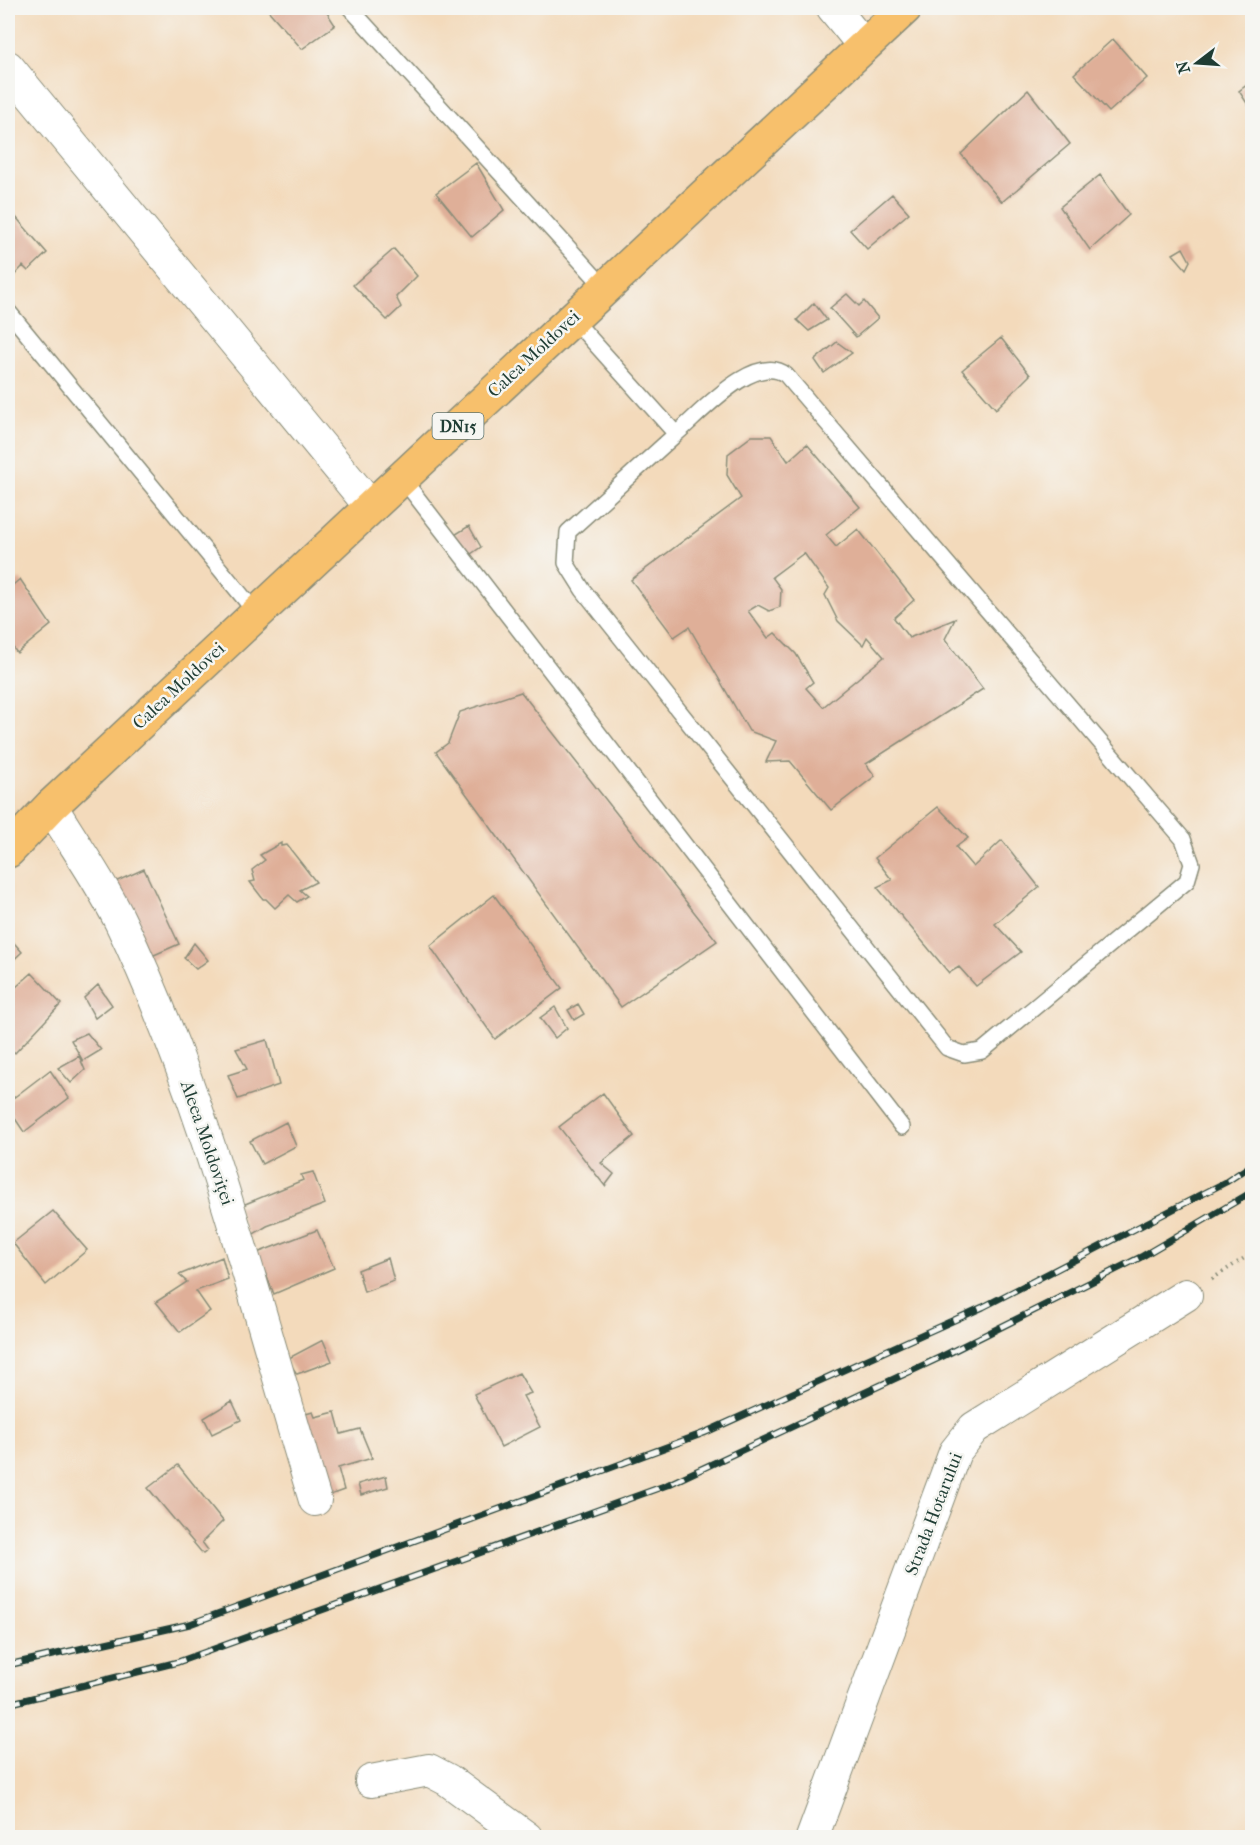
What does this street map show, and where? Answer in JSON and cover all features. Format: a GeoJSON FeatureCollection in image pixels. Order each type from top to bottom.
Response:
{"type":"FeatureCollection","features":[{"type":"Feature","properties":{"kind":"main road","name":"Calea Moldovei"},"geometry":{"type":"LineString","coordinates":[[8,851],[51,806],[905,8]]}},
{"type":"Feature","properties":{"kind":"street"},"geometry":{"type":"LineString","coordinates":[[833,8],[864,45]]}},
{"type":"Feature","properties":{"kind":"street"},"geometry":{"type":"LineString","coordinates":[[8,67],[371,507]]}},
{"type":"Feature","properties":{"kind":"street","name":"Aleea Moldoviței"},"geometry":{"type":"LineString","coordinates":[[51,806],[121,922],[179,1061],[227,1199],[315,1500]]}},
{"type":"Feature","properties":{"kind":"street","name":"Strada Hotarului"},"geometry":{"type":"LineString","coordinates":[[812,1838],[955,1452],[974,1428],[1186,1295]]}},
{"type":"Feature","properties":{"kind":"street"},"geometry":{"type":"LineString","coordinates":[[371,1782],[429,1770],[448,1780],[527,1838]]}},
{"type":"Feature","properties":{"kind":"lane"},"geometry":{"type":"LineString","coordinates":[[350,8],[605,288]]}},
{"type":"Feature","properties":{"kind":"lane"},"geometry":{"type":"LineString","coordinates":[[8,311],[257,614]]}},
{"type":"Feature","properties":{"kind":"lane"},"geometry":{"type":"LineString","coordinates":[[572,318],[676,434]]}},
{"type":"Feature","properties":{"kind":"lane"},"geometry":{"type":"LineString","coordinates":[[764,368],[778,369],[786,375],[1183,839],[1192,864],[1187,881],[982,1051],[964,1054],[947,1048],[583,590],[566,563],[568,532],[676,434],[744,376],[764,368]]}},
{"type":"Feature","properties":{"kind":"lane"},"geometry":{"type":"LineString","coordinates":[[402,478],[902,1127]]}},
{"type":"Feature","properties":{"kind":"path"},"geometry":{"type":"LineString","coordinates":[[1186,1295],[1252,1253]]}},
{"type":"Feature","properties":{"kind":"building"},"geometry":{"type":"Polygon","coordinates":[[[266,8],[324,8],[335,25],[302,49],[266,8]]]}},
{"type":"Feature","properties":{"kind":"building"},"geometry":{"type":"Polygon","coordinates":[[[1113,39],[1147,78],[1109,112],[1074,74],[1113,39]]]}},
{"type":"Feature","properties":{"kind":"building"},"geometry":{"type":"Polygon","coordinates":[[[1252,81],[1252,111],[1239,91],[1252,81]]]}},
{"type":"Feature","properties":{"kind":"building"},"geometry":{"type":"Polygon","coordinates":[[[1028,90],[1070,144],[1002,202],[961,154],[1028,90]]]}},
{"type":"Feature","properties":{"kind":"building"},"geometry":{"type":"Polygon","coordinates":[[[476,163],[504,210],[472,237],[436,193],[476,163]]]}},
{"type":"Feature","properties":{"kind":"building"},"geometry":{"type":"Polygon","coordinates":[[[1100,175],[1129,215],[1090,250],[1060,207],[1100,175]]]}},
{"type":"Feature","properties":{"kind":"building"},"geometry":{"type":"Polygon","coordinates":[[[892,194],[909,213],[867,249],[850,230],[892,194]]]}},
{"type":"Feature","properties":{"kind":"building"},"geometry":{"type":"Polygon","coordinates":[[[8,208],[47,253],[28,271],[23,266],[8,282],[8,208]]]}},
{"type":"Feature","properties":{"kind":"building"},"geometry":{"type":"Polygon","coordinates":[[[1183,248],[1190,261],[1186,269],[1173,254],[1183,248]]]}},
{"type":"Feature","properties":{"kind":"building"},"geometry":{"type":"Polygon","coordinates":[[[394,249],[417,276],[396,297],[401,307],[387,320],[353,285],[394,249]]]}},
{"type":"Feature","properties":{"kind":"building"},"geometry":{"type":"Polygon","coordinates":[[[847,294],[859,306],[864,301],[878,318],[856,337],[830,308],[847,294]]]}},
{"type":"Feature","properties":{"kind":"building"},"geometry":{"type":"Polygon","coordinates":[[[814,303],[827,320],[809,331],[797,320],[814,303]]]}},
{"type":"Feature","properties":{"kind":"building"},"geometry":{"type":"Polygon","coordinates":[[[1001,338],[1030,375],[996,409],[962,370],[1001,338]]]}},
{"type":"Feature","properties":{"kind":"building"},"geometry":{"type":"Polygon","coordinates":[[[837,342],[852,353],[824,373],[815,360],[837,342]]]}},
{"type":"Feature","properties":{"kind":"building"},"geometry":{"type":"Polygon","coordinates":[[[752,436],[771,436],[788,461],[807,444],[860,507],[826,535],[836,547],[858,529],[914,600],[894,618],[909,638],[955,619],[945,639],[983,689],[866,764],[875,776],[831,810],[790,761],[766,762],[776,741],[749,731],[689,627],[674,637],[631,580],[741,498],[727,475],[728,454],[752,436]],[[804,553],[772,577],[781,589],[780,607],[769,611],[758,605],[748,611],[768,638],[775,633],[796,654],[813,682],[806,688],[823,707],[884,657],[867,637],[863,645],[838,621],[825,595],[829,588],[804,553]]]}},
{"type":"Feature","properties":{"kind":"building"},"geometry":{"type":"Polygon","coordinates":[[[469,526],[481,547],[468,556],[453,536],[469,526]]]}},
{"type":"Feature","properties":{"kind":"building"},"geometry":{"type":"Polygon","coordinates":[[[20,579],[51,625],[17,653],[8,641],[8,589],[20,579]]]}},
{"type":"Feature","properties":{"kind":"building"},"geometry":{"type":"Polygon","coordinates":[[[521,692],[717,941],[621,1007],[436,752],[448,743],[460,712],[521,692]]]}},
{"type":"Feature","properties":{"kind":"building"},"geometry":{"type":"Polygon","coordinates":[[[938,807],[968,838],[956,847],[973,867],[1002,840],[1039,887],[995,924],[1021,952],[976,986],[959,967],[949,973],[877,887],[892,880],[875,858],[938,807]]]}},
{"type":"Feature","properties":{"kind":"building"},"geometry":{"type":"Polygon","coordinates":[[[281,843],[281,846],[287,845],[316,882],[300,890],[307,896],[297,902],[289,895],[275,908],[263,899],[250,882],[255,881],[252,870],[265,860],[260,855],[281,843]]]}},
{"type":"Feature","properties":{"kind":"building"},"geometry":{"type":"Polygon","coordinates":[[[144,869],[179,944],[145,959],[106,886],[144,869]]]}},
{"type":"Feature","properties":{"kind":"building"},"geometry":{"type":"Polygon","coordinates":[[[494,895],[562,988],[495,1039],[430,946],[494,895]]]}},
{"type":"Feature","properties":{"kind":"building"},"geometry":{"type":"Polygon","coordinates":[[[8,936],[22,952],[8,965],[8,936]]]}},
{"type":"Feature","properties":{"kind":"building"},"geometry":{"type":"Polygon","coordinates":[[[194,943],[208,960],[196,969],[184,958],[194,943]]]}},
{"type":"Feature","properties":{"kind":"building"},"geometry":{"type":"Polygon","coordinates":[[[32,973],[61,1004],[15,1053],[8,1046],[8,994],[32,973]]]}},
{"type":"Feature","properties":{"kind":"building"},"geometry":{"type":"Polygon","coordinates":[[[98,985],[112,1005],[95,1018],[84,998],[98,985]]]}},
{"type":"Feature","properties":{"kind":"building"},"geometry":{"type":"Polygon","coordinates":[[[578,1004],[584,1014],[574,1020],[568,1010],[578,1004]]]}},
{"type":"Feature","properties":{"kind":"building"},"geometry":{"type":"Polygon","coordinates":[[[555,1007],[567,1028],[555,1038],[540,1018],[555,1007]]]}},
{"type":"Feature","properties":{"kind":"building"},"geometry":{"type":"Polygon","coordinates":[[[87,1033],[101,1050],[83,1061],[71,1040],[87,1033]]]}},
{"type":"Feature","properties":{"kind":"building"},"geometry":{"type":"Polygon","coordinates":[[[267,1040],[279,1085],[238,1099],[228,1075],[247,1069],[236,1049],[267,1040]]]}},
{"type":"Feature","properties":{"kind":"building"},"geometry":{"type":"Polygon","coordinates":[[[79,1056],[85,1070],[71,1083],[58,1068],[79,1056]]]}},
{"type":"Feature","properties":{"kind":"building"},"geometry":{"type":"Polygon","coordinates":[[[50,1070],[69,1098],[24,1132],[8,1108],[8,1102],[50,1070]]]}},
{"type":"Feature","properties":{"kind":"building"},"geometry":{"type":"Polygon","coordinates":[[[603,1093],[634,1136],[601,1163],[614,1174],[605,1186],[559,1127],[603,1093]]]}},
{"type":"Feature","properties":{"kind":"building"},"geometry":{"type":"Polygon","coordinates":[[[286,1122],[296,1146],[262,1164],[250,1141],[286,1122]]]}},
{"type":"Feature","properties":{"kind":"building"},"geometry":{"type":"Polygon","coordinates":[[[313,1172],[325,1204],[267,1226],[249,1237],[238,1207],[303,1180],[301,1175],[313,1172]]]}},
{"type":"Feature","properties":{"kind":"building"},"geometry":{"type":"Polygon","coordinates":[[[53,1211],[87,1250],[46,1285],[13,1243],[53,1211]]]}},
{"type":"Feature","properties":{"kind":"building"},"geometry":{"type":"Polygon","coordinates":[[[317,1230],[334,1268],[274,1294],[257,1253],[317,1230]]]}},
{"type":"Feature","properties":{"kind":"building"},"geometry":{"type":"Polygon","coordinates":[[[222,1257],[228,1279],[196,1291],[210,1311],[180,1332],[156,1302],[187,1282],[179,1275],[222,1257]]]}},
{"type":"Feature","properties":{"kind":"building"},"geometry":{"type":"Polygon","coordinates":[[[388,1258],[394,1281],[364,1292],[358,1270],[388,1258]]]}},
{"type":"Feature","properties":{"kind":"building"},"geometry":{"type":"Polygon","coordinates":[[[323,1340],[332,1361],[297,1374],[287,1359],[323,1340]]]}},
{"type":"Feature","properties":{"kind":"building"},"geometry":{"type":"Polygon","coordinates":[[[519,1373],[531,1393],[523,1396],[540,1427],[501,1447],[474,1394],[519,1373]]]}},
{"type":"Feature","properties":{"kind":"building"},"geometry":{"type":"Polygon","coordinates":[[[232,1401],[241,1420],[212,1434],[204,1418],[232,1401]]]}},
{"type":"Feature","properties":{"kind":"building"},"geometry":{"type":"Polygon","coordinates":[[[313,1412],[315,1417],[335,1412],[341,1434],[360,1429],[372,1458],[338,1468],[344,1490],[330,1495],[302,1415],[313,1412]]]}},
{"type":"Feature","properties":{"kind":"building"},"geometry":{"type":"Polygon","coordinates":[[[178,1465],[223,1521],[202,1542],[208,1550],[203,1554],[148,1488],[178,1465]]]}},
{"type":"Feature","properties":{"kind":"building"},"geometry":{"type":"Polygon","coordinates":[[[386,1476],[388,1487],[361,1495],[358,1484],[386,1476]]]}},
{"type":"Feature","properties":{"kind":"railway"},"geometry":{"type":"LineString","coordinates":[[8,1665],[190,1624],[704,1433],[983,1307],[1226,1182],[1252,1165]]}},
{"type":"Feature","properties":{"kind":"railway"},"geometry":{"type":"LineString","coordinates":[[8,1704],[178,1662],[667,1485],[941,1357],[1141,1257],[1252,1192]]}}]}
